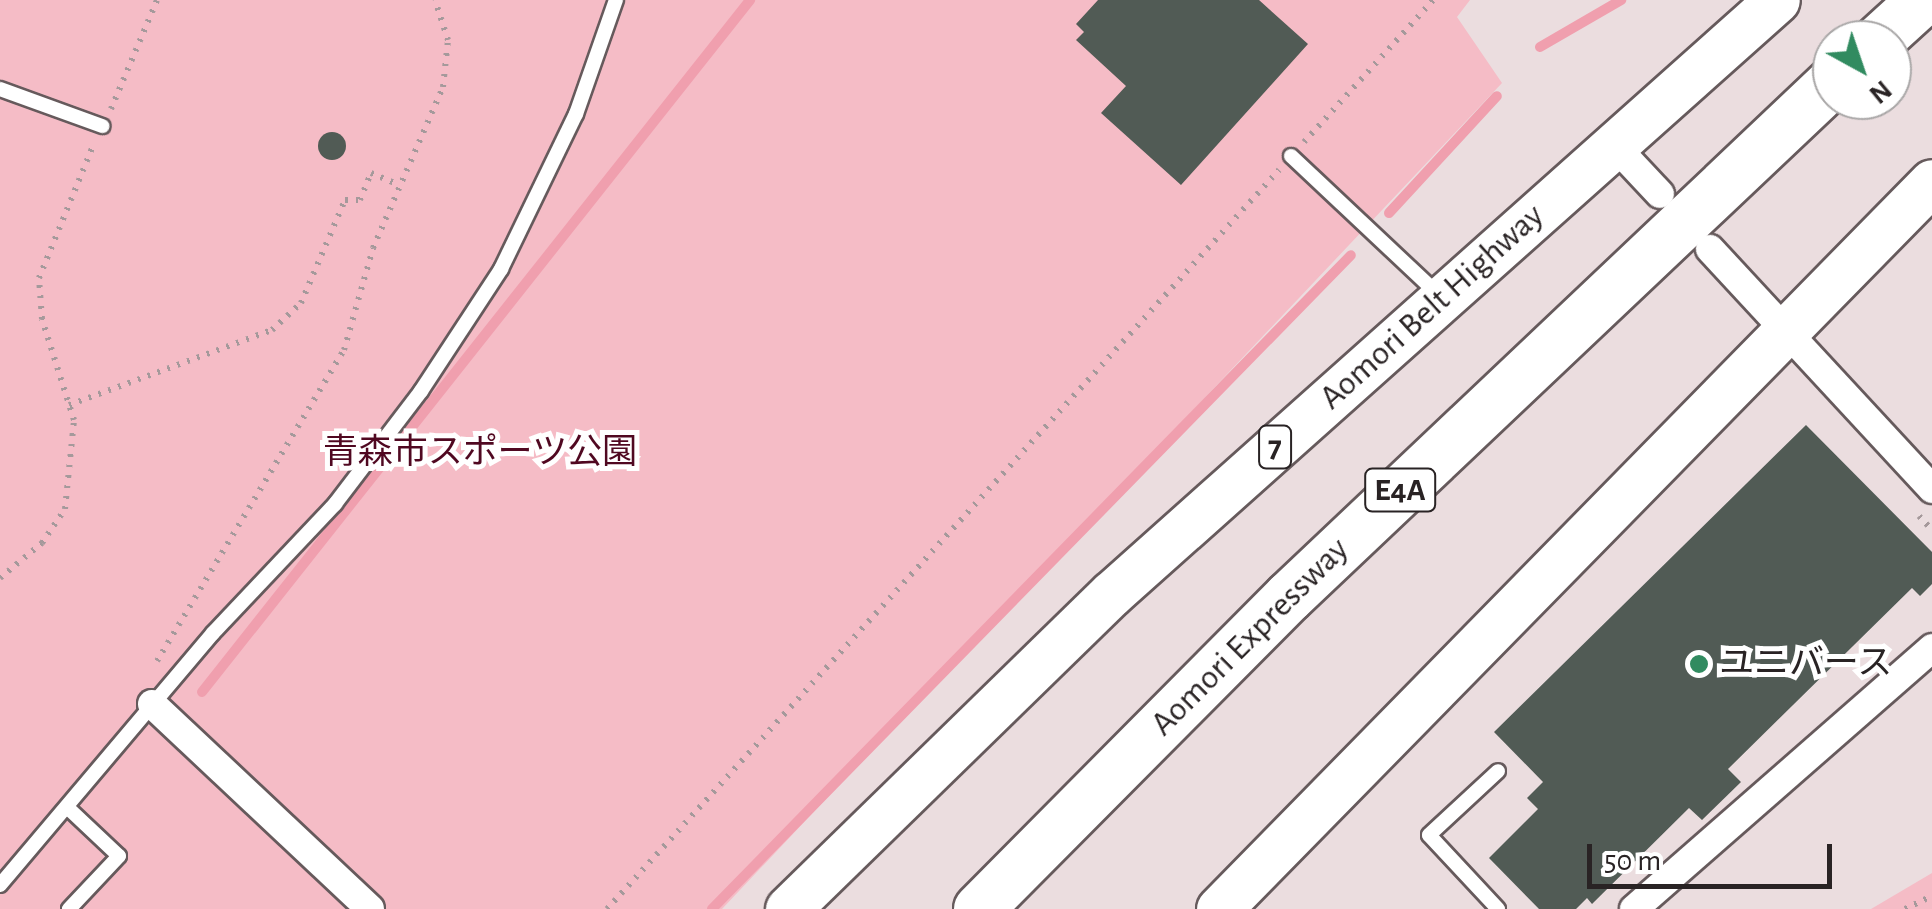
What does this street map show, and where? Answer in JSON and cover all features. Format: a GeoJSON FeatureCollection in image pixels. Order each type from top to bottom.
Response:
{"type":"FeatureCollection","features":[{"type":"Feature","properties":{"kind":"highway","name":"Aomori Belt Highway"},"geometry":{"type":"LineString","coordinates":[[788,909],[1097,607],[1777,0]]}},
{"type":"Feature","properties":{"kind":"highway"},"geometry":{"type":"LineString","coordinates":[[1901,20],[1923,0]]}},
{"type":"Feature","properties":{"kind":"highway","name":"Aomori Expressway"},"geometry":{"type":"LineString","coordinates":[[979,909],[1289,596],[1812,103]]}},
{"type":"Feature","properties":{"kind":"highway"},"geometry":{"type":"LineString","coordinates":[[1219,909],[1932,182]]}},
{"type":"Feature","properties":{"kind":"street"},"geometry":{"type":"LineString","coordinates":[[1614,145],[1660,194]]}},
{"type":"Feature","properties":{"kind":"street"},"geometry":{"type":"LineString","coordinates":[[1710,249],[1932,489]]}},
{"type":"Feature","properties":{"kind":"street"},"geometry":{"type":"LineString","coordinates":[[1634,909],[1932,648]]}},
{"type":"Feature","properties":{"kind":"street"},"geometry":{"type":"LineString","coordinates":[[158,697],[370,909]]}},
{"type":"Feature","properties":{"kind":"lane"},"geometry":{"type":"LineString","coordinates":[[0,885],[158,697],[335,504],[501,269],[576,114],[616,0]]}},
{"type":"Feature","properties":{"kind":"lane"},"geometry":{"type":"LineString","coordinates":[[0,89],[102,126]]}},
{"type":"Feature","properties":{"kind":"lane"},"geometry":{"type":"LineString","coordinates":[[1292,156],[1442,298]]}},
{"type":"Feature","properties":{"kind":"lane"},"geometry":{"type":"LineString","coordinates":[[1498,771],[1428,835],[1498,909]]}},
{"type":"Feature","properties":{"kind":"lane"},"geometry":{"type":"LineString","coordinates":[[68,808],[119,856],[69,909]]}},
{"type":"Feature","properties":{"kind":"path"},"geometry":{"type":"LineString","coordinates":[[0,578],[42,543],[64,508],[74,464],[69,405],[42,319],[39,278],[156,0]]}},
{"type":"Feature","properties":{"kind":"path"},"geometry":{"type":"LineString","coordinates":[[158,697],[155,665],[167,639],[344,350],[399,184],[443,87],[448,40],[435,0]]}},
{"type":"Feature","properties":{"kind":"path"},"geometry":{"type":"LineString","coordinates":[[607,909],[1434,0]]}},
{"type":"Feature","properties":{"kind":"path"},"geometry":{"type":"LineString","coordinates":[[69,405],[245,347],[272,330],[301,303],[346,200],[360,200],[371,173],[399,184]]}},
{"type":"Feature","properties":{"kind":"path"},"geometry":{"type":"LineString","coordinates":[[1905,909],[1932,896]]}},
{"type":"Feature","properties":{"kind":"green space","name":"青森市スポーツ公園"},"geometry":{"type":"Polygon","coordinates":[[[0,0],[1470,0],[1457,17],[1502,83],[722,909],[0,909],[0,0]]]}},
{"type":"Feature","properties":{"kind":"green space"},"geometry":{"type":"Polygon","coordinates":[[[1932,873],[1932,909],[1871,909],[1932,873]]]}},
{"type":"Feature","properties":{"kind":"building"},"geometry":{"type":"Polygon","coordinates":[[[1098,0],[1259,0],[1308,44],[1181,185],[1101,113],[1126,86],[1076,40],[1084,32],[1076,24],[1098,0]]]}},
{"type":"Feature","properties":{"kind":"building"},"geometry":{"type":"Polygon","coordinates":[[[332,132],[342,136],[346,146],[342,156],[332,160],[322,156],[318,146],[322,136],[332,132]]]}},
{"type":"Feature","properties":{"kind":"building","name":"ユニバース"},"geometry":{"type":"Polygon","coordinates":[[[1806,425],[1932,552],[1932,584],[1920,596],[1912,588],[1728,769],[1741,782],[1702,820],[1689,808],[1592,904],[1587,898],[1576,909],[1539,909],[1489,858],[1538,809],[1527,798],[1543,782],[1494,732],[1806,425]]]}},
{"type":"Feature","properties":{"kind":"waterway"},"geometry":{"type":"LineString","coordinates":[[202,692],[750,0]]}},
{"type":"Feature","properties":{"kind":"waterway"},"geometry":{"type":"LineString","coordinates":[[1540,47],[1621,0]]}},
{"type":"Feature","properties":{"kind":"waterway"},"geometry":{"type":"LineString","coordinates":[[1389,213],[1497,96]]}},
{"type":"Feature","properties":{"kind":"waterway"},"geometry":{"type":"LineString","coordinates":[[712,909],[1351,255]]}},
{"type":"Feature","properties":{"kind":"place","name":"ユニバース"},"geometry":{"type":"Point","coordinates":[1699,664]}}]}
